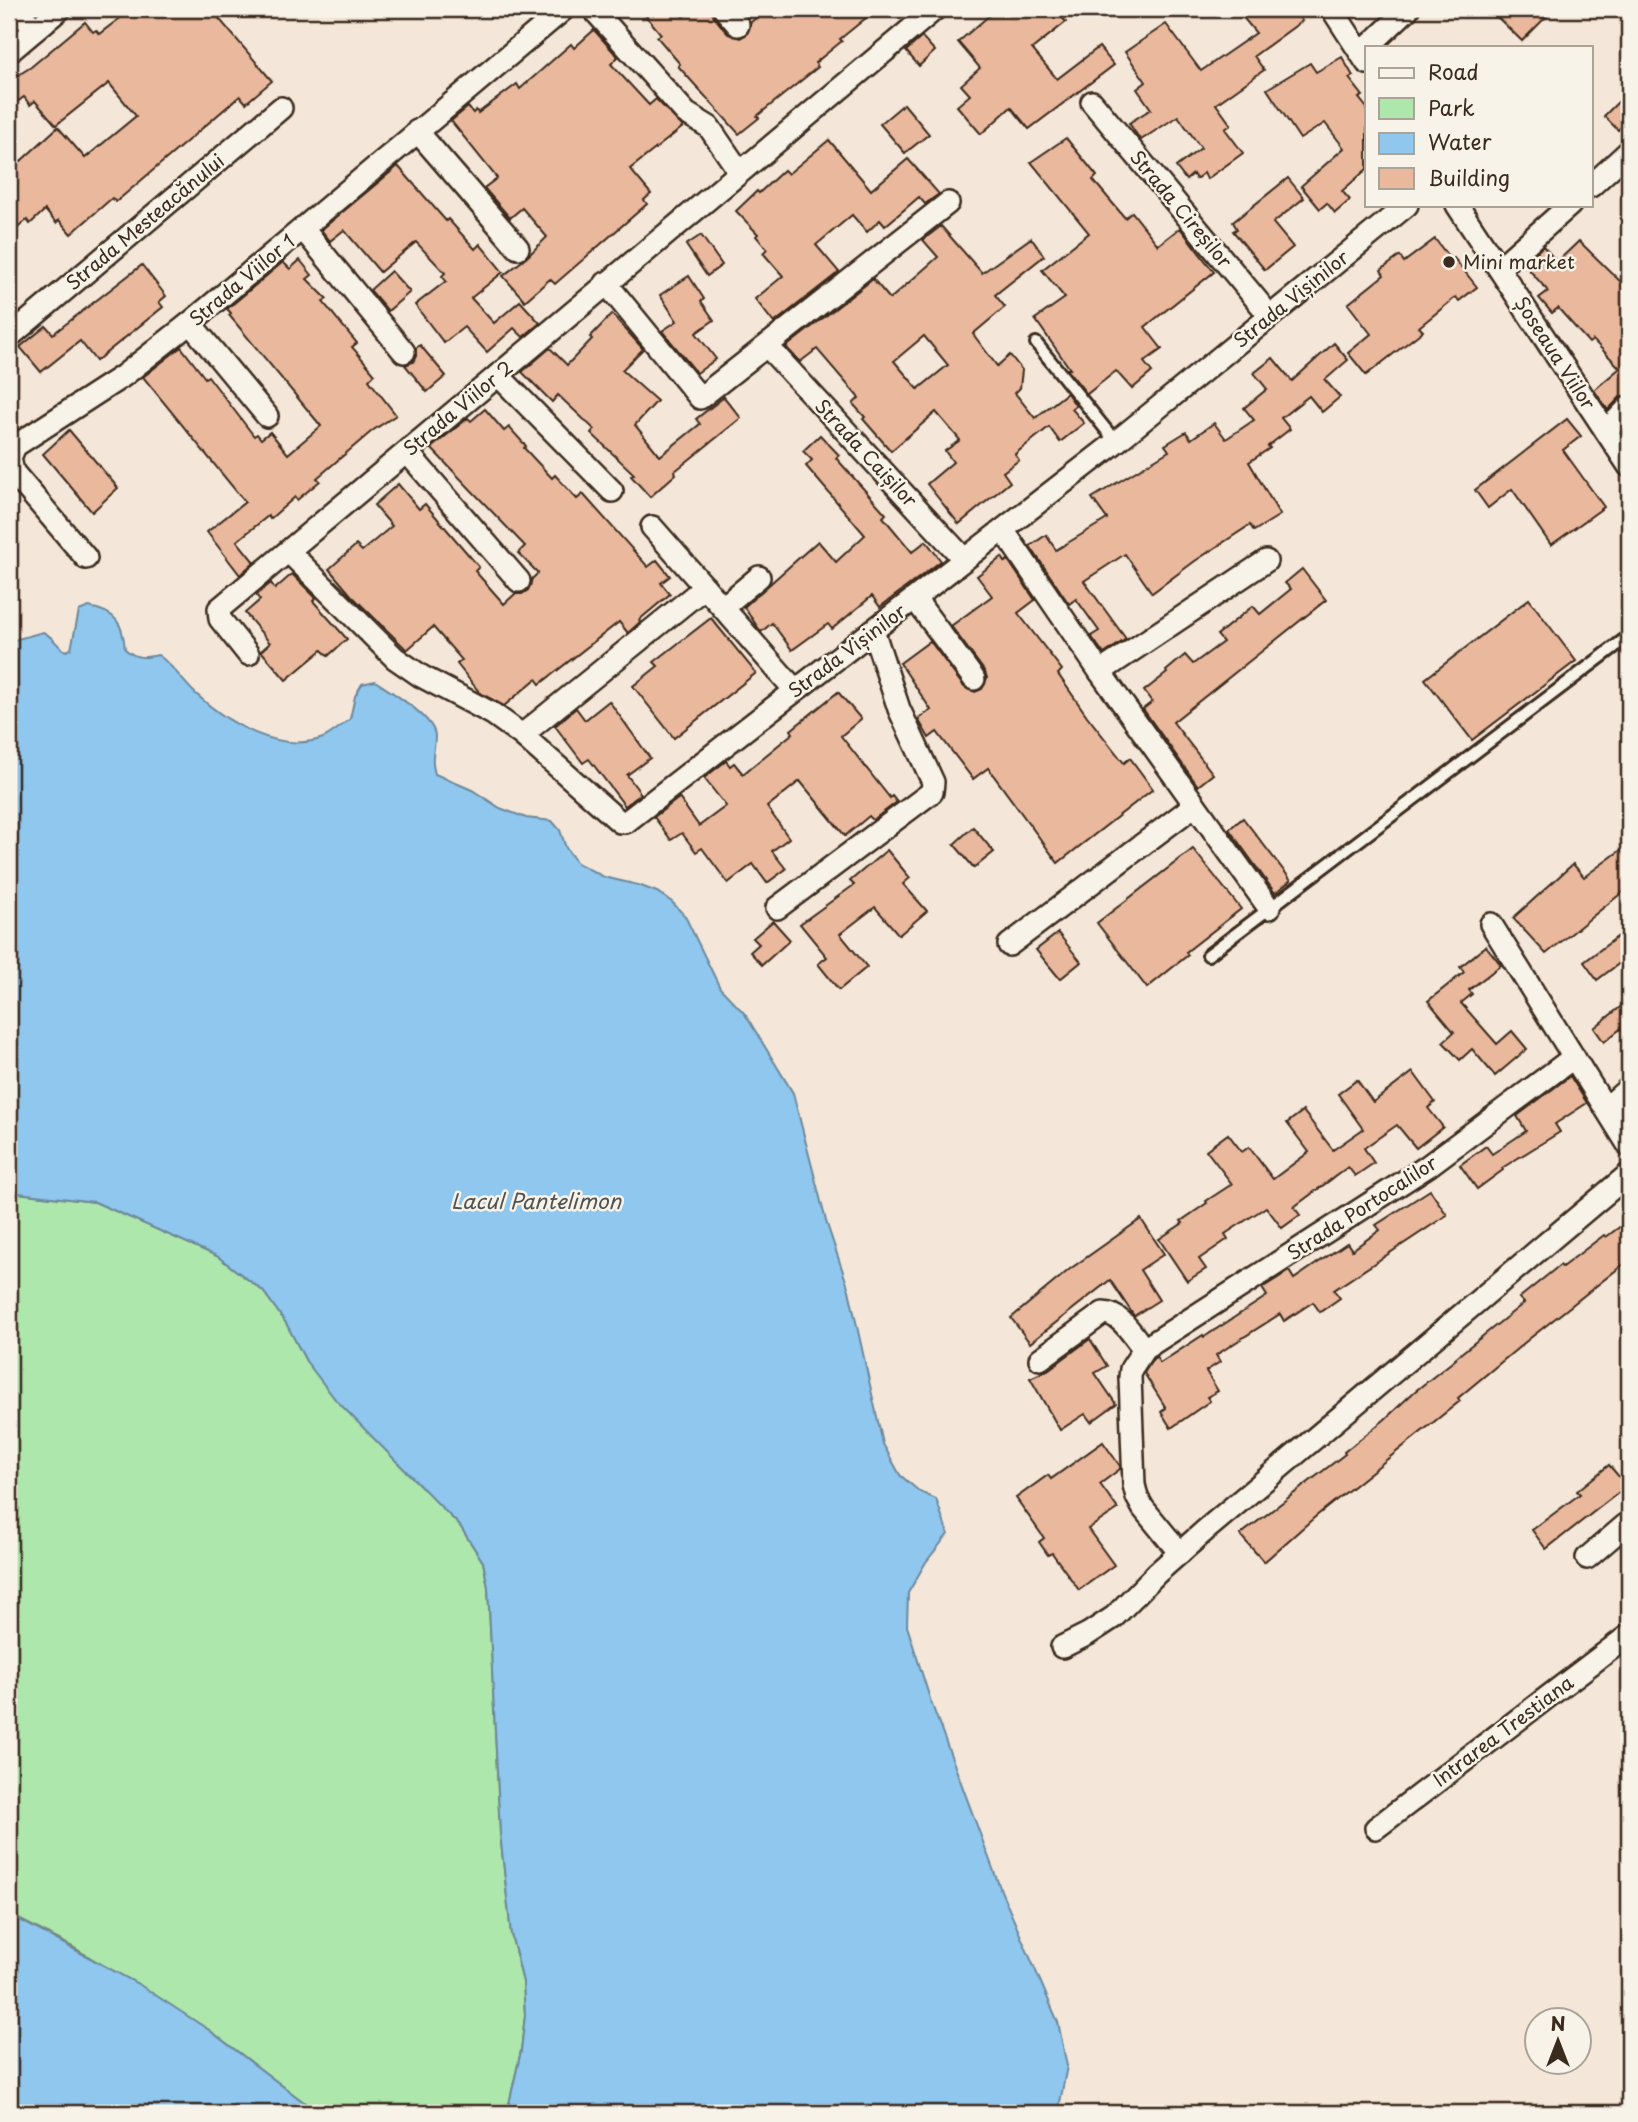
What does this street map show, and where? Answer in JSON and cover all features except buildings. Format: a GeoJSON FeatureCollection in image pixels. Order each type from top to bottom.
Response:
{"type":"FeatureCollection","features":[{"type":"Feature","properties":{"kind":"street"},"geometry":{"type":"LineString","coordinates":[[17,9],[35,30]]}},
{"type":"Feature","properties":{"kind":"street"},"geometry":{"type":"LineString","coordinates":[[9,52],[60,9]]}},
{"type":"Feature","properties":{"kind":"street","name":"Strada Viilor 1"},"geometry":{"type":"LineString","coordinates":[[86,558],[18,479],[11,464],[12,450],[122,376],[190,323],[564,9]]}},
{"type":"Feature","properties":{"kind":"street"},"geometry":{"type":"LineString","coordinates":[[593,9],[686,113],[709,127],[739,172]]}},
{"type":"Feature","properties":{"kind":"street","name":"Strada Viilor 2"},"geometry":{"type":"LineString","coordinates":[[248,654],[220,619],[219,609],[935,9]]}},
{"type":"Feature","properties":{"kind":"street"},"geometry":{"type":"LineString","coordinates":[[1332,9],[1365,52]]}},
{"type":"Feature","properties":{"kind":"street"},"geometry":{"type":"LineString","coordinates":[[1373,46],[1408,9]]}},
{"type":"Feature","properties":{"kind":"street","name":"Strada Cireșilor"},"geometry":{"type":"LineString","coordinates":[[1092,102],[1270,316]]}},
{"type":"Feature","properties":{"kind":"street","name":"Strada Mesteacănului"},"geometry":{"type":"LineString","coordinates":[[9,337],[281,108]]}},
{"type":"Feature","properties":{"kind":"street"},"geometry":{"type":"LineString","coordinates":[[417,131],[518,248]]}},
{"type":"Feature","properties":{"kind":"street"},"geometry":{"type":"LineString","coordinates":[[1592,185],[1629,150]]}},
{"type":"Feature","properties":{"kind":"street"},"geometry":{"type":"LineString","coordinates":[[606,283],[700,398],[948,203]]}},
{"type":"Feature","properties":{"kind":"street","name":"Strada Vișinilor"},"geometry":{"type":"LineString","coordinates":[[289,552],[395,658],[421,676],[493,714],[522,735],[620,822],[626,822],[1116,442],[1406,206]]}},
{"type":"Feature","properties":{"kind":"street","name":"Șoseaua Viilor"},"geometry":{"type":"LineString","coordinates":[[1458,206],[1629,466]]}},
{"type":"Feature","properties":{"kind":"street"},"geometry":{"type":"LineString","coordinates":[[1499,268],[1569,206]]}},
{"type":"Feature","properties":{"kind":"street"},"geometry":{"type":"LineString","coordinates":[[303,229],[404,352]]}},
{"type":"Feature","properties":{"kind":"street"},"geometry":{"type":"LineString","coordinates":[[190,323],[267,416]]}},
{"type":"Feature","properties":{"kind":"street","name":"Strada Caișilor"},"geometry":{"type":"LineString","coordinates":[[768,347],[964,559]]}},
{"type":"Feature","properties":{"kind":"street"},"geometry":{"type":"LineString","coordinates":[[498,374],[612,491]]}},
{"type":"Feature","properties":{"kind":"street"},"geometry":{"type":"LineString","coordinates":[[1606,431],[1629,407]]}},
{"type":"Feature","properties":{"kind":"street"},"geometry":{"type":"LineString","coordinates":[[407,452],[519,581]]}},
{"type":"Feature","properties":{"kind":"street"},"geometry":{"type":"LineString","coordinates":[[652,527],[795,690]]}},
{"type":"Feature","properties":{"kind":"street"},"geometry":{"type":"LineString","coordinates":[[1003,530],[1100,672],[1269,908]]}},
{"type":"Feature","properties":{"kind":"street"},"geometry":{"type":"LineString","coordinates":[[1100,672],[1266,561]]}},
{"type":"Feature","properties":{"kind":"street"},"geometry":{"type":"LineString","coordinates":[[723,607],[758,577]]}},
{"type":"Feature","properties":{"kind":"street"},"geometry":{"type":"LineString","coordinates":[[522,735],[705,587]]}},
{"type":"Feature","properties":{"kind":"street"},"geometry":{"type":"LineString","coordinates":[[915,599],[974,679]]}},
{"type":"Feature","properties":{"kind":"street"},"geometry":{"type":"LineString","coordinates":[[777,908],[932,792],[933,782],[900,709],[873,630]]}},
{"type":"Feature","properties":{"kind":"street"},"geometry":{"type":"LineString","coordinates":[[1009,945],[1195,805]]}},
{"type":"Feature","properties":{"kind":"street"},"geometry":{"type":"LineString","coordinates":[[1491,924],[1629,1146]]}},
{"type":"Feature","properties":{"kind":"street","name":"Strada Portocalilor"},"geometry":{"type":"LineString","coordinates":[[1144,1349],[1428,1166],[1574,1056]]}},
{"type":"Feature","properties":{"kind":"street"},"geometry":{"type":"LineString","coordinates":[[1606,1108],[1629,1088]]}},
{"type":"Feature","properties":{"kind":"street"},"geometry":{"type":"LineString","coordinates":[[1062,1647],[1088,1634],[1114,1616],[1180,1553],[1629,1174]]}},
{"type":"Feature","properties":{"kind":"street"},"geometry":{"type":"LineString","coordinates":[[1040,1359],[1103,1313],[1111,1313],[1117,1317],[1144,1349],[1131,1369],[1130,1377],[1134,1485],[1143,1508],[1180,1553]]}},
{"type":"Feature","properties":{"kind":"street"},"geometry":{"type":"LineString","coordinates":[[1587,1558],[1629,1522]]}},
{"type":"Feature","properties":{"kind":"street","name":"Intrarea Trestiana"},"geometry":{"type":"LineString","coordinates":[[1376,1828],[1629,1635]]}},
{"type":"Feature","properties":{"kind":"lane"},"geometry":{"type":"LineString","coordinates":[[1037,344],[1116,442]]}},
{"type":"Feature","properties":{"kind":"lane"},"geometry":{"type":"LineString","coordinates":[[1208,955],[1629,636]]}},
{"type":"Feature","properties":{"kind":"green space"},"geometry":{"type":"Polygon","coordinates":[[[9,1192],[95,1202],[217,1256],[263,1291],[286,1323],[306,1361],[460,1526],[483,1562],[488,1587],[500,1833],[511,1934],[523,1982],[525,2015],[521,2051],[507,2113],[318,2113],[209,2030],[73,1947],[9,1914],[9,1192]]]}},
{"type":"Feature","properties":{"kind":"water","name":"Lacul Pantelimon"},"geometry":{"type":"Polygon","coordinates":[[[89,607],[106,612],[116,620],[122,632],[125,649],[133,655],[158,655],[209,705],[238,725],[272,739],[306,742],[323,738],[350,719],[355,696],[362,684],[375,681],[428,721],[435,736],[435,774],[472,790],[500,808],[526,818],[552,821],[560,830],[566,848],[577,863],[604,877],[657,892],[672,902],[685,916],[720,988],[745,1014],[793,1093],[826,1221],[849,1290],[883,1444],[900,1475],[920,1492],[936,1499],[948,1534],[926,1562],[908,1593],[907,1626],[931,1702],[1002,1893],[1058,2022],[1067,2066],[1058,2113],[507,2113],[521,2051],[525,2015],[523,1982],[511,1934],[500,1833],[488,1587],[483,1562],[460,1526],[335,1399],[306,1361],[286,1323],[263,1291],[217,1256],[95,1202],[9,1192],[9,638],[14,640],[43,632],[66,651],[71,649],[79,611],[89,607]]]}},
{"type":"Feature","properties":{"kind":"water"},"geometry":{"type":"Polygon","coordinates":[[[9,1914],[140,1985],[209,2030],[318,2113],[9,2113],[9,1914]]]}},
{"type":"Feature","properties":{"kind":"place","name":"Mini market"},"geometry":{"type":"Point","coordinates":[1449,262]}}]}
